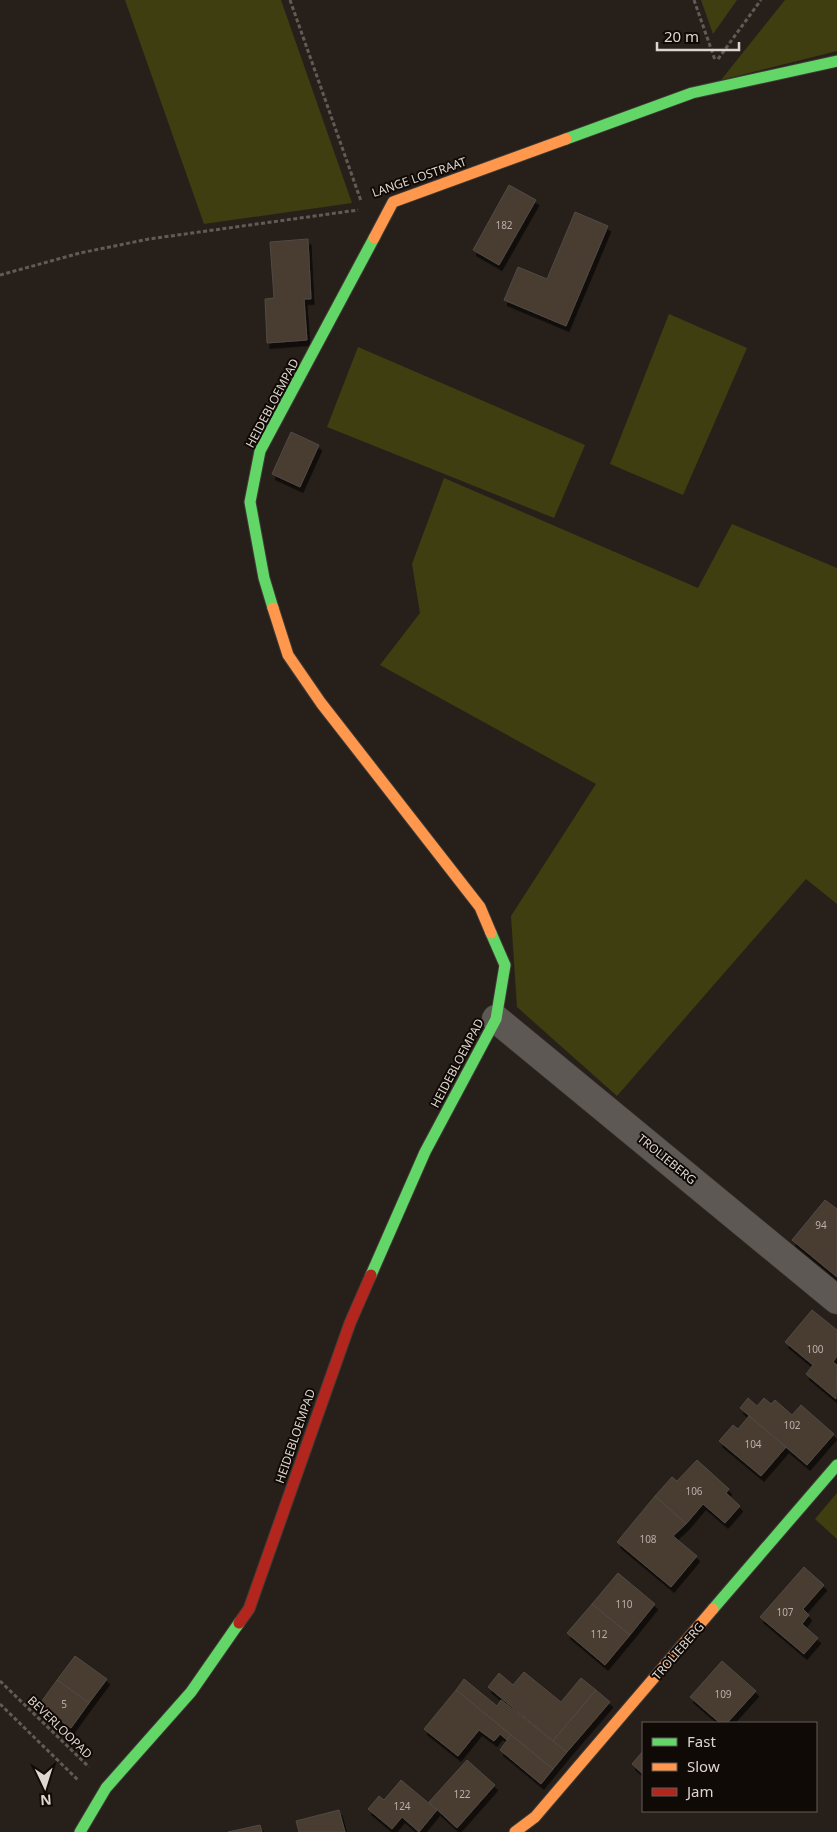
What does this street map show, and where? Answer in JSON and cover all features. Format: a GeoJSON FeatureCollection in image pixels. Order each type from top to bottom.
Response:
{"type":"FeatureCollection","features":[{"type":"Feature","properties":{"kind":"street","name":"LANGE LOSTRAAT"},"geometry":{"type":"LineString","coordinates":[[393,202],[692,93],[837,61]]}},
{"type":"Feature","properties":{"kind":"street","name":"HEIDEBLOEMPAD"},"geometry":{"type":"LineString","coordinates":[[80,1832],[106,1788],[191,1692],[249,1609],[350,1323],[425,1152],[496,1019],[505,965],[480,907],[321,703],[288,655],[264,578],[250,502],[260,451],[393,202]]}},
{"type":"Feature","properties":{"kind":"street","name":"TROLIEBERG"},"geometry":{"type":"LineString","coordinates":[[496,1019],[837,1300]]}},
{"type":"Feature","properties":{"kind":"street","name":"TROLIEBERG"},"geometry":{"type":"LineString","coordinates":[[515,1832],[536,1817],[837,1465]]}},
{"type":"Feature","properties":{"kind":"path","name":"LANGE LOSTRAAT"},"geometry":{"type":"LineString","coordinates":[[0,275],[80,253],[149,239],[364,209],[290,0]]}},
{"type":"Feature","properties":{"kind":"path"},"geometry":{"type":"LineString","coordinates":[[694,0],[716,62],[761,0]]}},
{"type":"Feature","properties":{"kind":"path","name":"BEVERLOOPAD"},"geometry":{"type":"LineString","coordinates":[[0,1680],[92,1769],[106,1788]]}},
{"type":"Feature","properties":{"kind":"path"},"geometry":{"type":"LineString","coordinates":[[0,1704],[98,1799]]}},
{"type":"Feature","properties":{"kind":"shaded area"},"geometry":{"type":"Polygon","coordinates":[[[125,0],[281,0],[352,203],[204,224],[125,0]]]}},
{"type":"Feature","properties":{"kind":"shaded area"},"geometry":{"type":"Polygon","coordinates":[[[701,0],[737,0],[713,34],[701,0]]]}},
{"type":"Feature","properties":{"kind":"shaded area"},"geometry":{"type":"Polygon","coordinates":[[[785,0],[837,0],[837,51],[721,80],[785,0]]]}},
{"type":"Feature","properties":{"kind":"shaded area"},"geometry":{"type":"Polygon","coordinates":[[[669,314],[747,348],[683,495],[610,464],[669,314]]]}},
{"type":"Feature","properties":{"kind":"shaded area"},"geometry":{"type":"Polygon","coordinates":[[[358,347],[585,445],[554,518],[327,427],[358,347]]]}},
{"type":"Feature","properties":{"kind":"shaded area"},"geometry":{"type":"Polygon","coordinates":[[[444,478],[698,588],[732,524],[837,568],[837,904],[806,879],[617,1096],[517,1007],[511,916],[596,784],[380,665],[420,613],[412,564],[444,478]]]}},
{"type":"Feature","properties":{"kind":"shaded area"},"geometry":{"type":"Polygon","coordinates":[[[837,1493],[837,1539],[815,1519],[837,1493]]]}},
{"type":"Feature","properties":{"kind":"building"},"geometry":{"type":"Polygon","coordinates":[[[509,185],[536,200],[499,265],[473,250],[509,185]]]}},
{"type":"Feature","properties":{"kind":"building"},"geometry":{"type":"Polygon","coordinates":[[[575,212],[608,226],[566,326],[504,300],[518,267],[547,279],[575,212]]]}},
{"type":"Feature","properties":{"kind":"building"},"geometry":{"type":"Polygon","coordinates":[[[308,239],[311,299],[304,299],[307,340],[267,343],[265,299],[274,298],[270,242],[308,239]]]}},
{"type":"Feature","properties":{"kind":"building"},"geometry":{"type":"Polygon","coordinates":[[[291,432],[319,445],[300,487],[272,474],[291,432]]]}},
{"type":"Feature","properties":{"kind":"building"},"geometry":{"type":"Polygon","coordinates":[[[825,1200],[837,1209],[837,1277],[792,1240],[825,1200]]]}},
{"type":"Feature","properties":{"kind":"building"},"geometry":{"type":"Polygon","coordinates":[[[812,1310],[837,1330],[837,1356],[833,1362],[837,1365],[836,1399],[806,1374],[813,1365],[785,1342],[812,1310]]]}},
{"type":"Feature","properties":{"kind":"building"},"geometry":{"type":"Polygon","coordinates":[[[748,1398],[757,1406],[764,1398],[771,1404],[775,1400],[792,1415],[801,1405],[834,1434],[807,1465],[740,1408],[748,1398]]]}},
{"type":"Feature","properties":{"kind":"building"},"geometry":{"type":"Polygon","coordinates":[[[749,1416],[786,1447],[761,1476],[719,1441],[733,1425],[738,1429],[749,1416]]]}},
{"type":"Feature","properties":{"kind":"building"},"geometry":{"type":"Polygon","coordinates":[[[697,1460],[729,1489],[726,1493],[740,1506],[725,1523],[703,1504],[686,1524],[655,1496],[672,1477],[677,1481],[697,1460]]]}},
{"type":"Feature","properties":{"kind":"building"},"geometry":{"type":"Polygon","coordinates":[[[655,1496],[686,1524],[673,1536],[697,1556],[671,1587],[617,1542],[655,1496]]]}},
{"type":"Feature","properties":{"kind":"building"},"geometry":{"type":"Polygon","coordinates":[[[804,1567],[824,1585],[803,1609],[809,1615],[802,1624],[818,1638],[804,1654],[760,1617],[804,1567]]]}},
{"type":"Feature","properties":{"kind":"building"},"geometry":{"type":"Polygon","coordinates":[[[618,1573],[655,1604],[630,1635],[592,1604],[618,1573]]]}},
{"type":"Feature","properties":{"kind":"building"},"geometry":{"type":"Polygon","coordinates":[[[592,1604],[630,1635],[605,1665],[567,1633],[592,1604]]]}},
{"type":"Feature","properties":{"kind":"building"},"geometry":{"type":"Polygon","coordinates":[[[75,1656],[107,1679],[89,1703],[57,1680],[75,1656]]]}},
{"type":"Feature","properties":{"kind":"building"},"geometry":{"type":"Polygon","coordinates":[[[722,1661],[756,1691],[728,1722],[719,1722],[690,1697],[722,1661]]]}},
{"type":"Feature","properties":{"kind":"building"},"geometry":{"type":"Polygon","coordinates":[[[524,1672],[561,1702],[581,1678],[596,1690],[553,1741],[488,1687],[499,1673],[513,1685],[524,1672]]]}},
{"type":"Feature","properties":{"kind":"building"},"geometry":{"type":"Polygon","coordinates":[[[464,1679],[497,1706],[501,1700],[567,1752],[553,1769],[456,1690],[464,1679]]]}},
{"type":"Feature","properties":{"kind":"building"},"geometry":{"type":"Polygon","coordinates":[[[57,1680],[89,1703],[71,1728],[39,1705],[57,1680]]]}},
{"type":"Feature","properties":{"kind":"building"},"geometry":{"type":"Polygon","coordinates":[[[456,1690],[511,1735],[507,1740],[500,1734],[494,1741],[479,1730],[458,1756],[424,1729],[456,1690]]]}},
{"type":"Feature","properties":{"kind":"building"},"geometry":{"type":"Polygon","coordinates":[[[596,1690],[610,1702],[567,1752],[553,1741],[596,1690]]]}},
{"type":"Feature","properties":{"kind":"building"},"geometry":{"type":"Polygon","coordinates":[[[511,1735],[553,1769],[541,1784],[500,1750],[511,1735]]]}},
{"type":"Feature","properties":{"kind":"building"},"geometry":{"type":"Polygon","coordinates":[[[642,1752],[642,1773],[632,1764],[642,1752]]]}},
{"type":"Feature","properties":{"kind":"building"},"geometry":{"type":"Polygon","coordinates":[[[467,1760],[495,1785],[457,1828],[429,1802],[467,1760]]]}},
{"type":"Feature","properties":{"kind":"building"},"geometry":{"type":"Polygon","coordinates":[[[401,1780],[437,1810],[419,1832],[402,1817],[392,1829],[368,1809],[379,1796],[384,1800],[401,1780]]]}},
{"type":"Feature","properties":{"kind":"building"},"geometry":{"type":"Polygon","coordinates":[[[339,1810],[345,1832],[299,1832],[296,1821],[339,1810]]]}},
{"type":"Feature","properties":{"kind":"building"},"geometry":{"type":"Polygon","coordinates":[[[260,1825],[262,1832],[228,1832],[260,1825]]]}},
{"type":"Feature","properties":{"kind":"traffic: fast"},"geometry":{"type":"LineString","coordinates":[[566,139],[692,93],[837,61]]}},
{"type":"Feature","properties":{"kind":"traffic: fast"},"geometry":{"type":"LineString","coordinates":[[273,608],[264,578],[250,502],[260,451],[374,238]]}},
{"type":"Feature","properties":{"kind":"traffic: fast"},"geometry":{"type":"LineString","coordinates":[[371,1275],[425,1152],[496,1019],[505,965],[491,933]]}},
{"type":"Feature","properties":{"kind":"traffic: fast"},"geometry":{"type":"LineString","coordinates":[[713,1609],[837,1465]]}},
{"type":"Feature","properties":{"kind":"traffic: fast"},"geometry":{"type":"LineString","coordinates":[[80,1832],[106,1788],[191,1692],[239,1623]]}},
{"type":"Feature","properties":{"kind":"traffic: slow"},"geometry":{"type":"LineString","coordinates":[[374,238],[393,202],[566,139]]}},
{"type":"Feature","properties":{"kind":"traffic: slow"},"geometry":{"type":"LineString","coordinates":[[273,608],[288,655],[321,703],[480,907],[491,933]]}},
{"type":"Feature","properties":{"kind":"traffic: slow"},"geometry":{"type":"LineString","coordinates":[[515,1832],[535,1817],[713,1609]]}},
{"type":"Feature","properties":{"kind":"traffic: jam"},"geometry":{"type":"LineString","coordinates":[[239,1623],[249,1609],[350,1323],[371,1275]]}}]}
